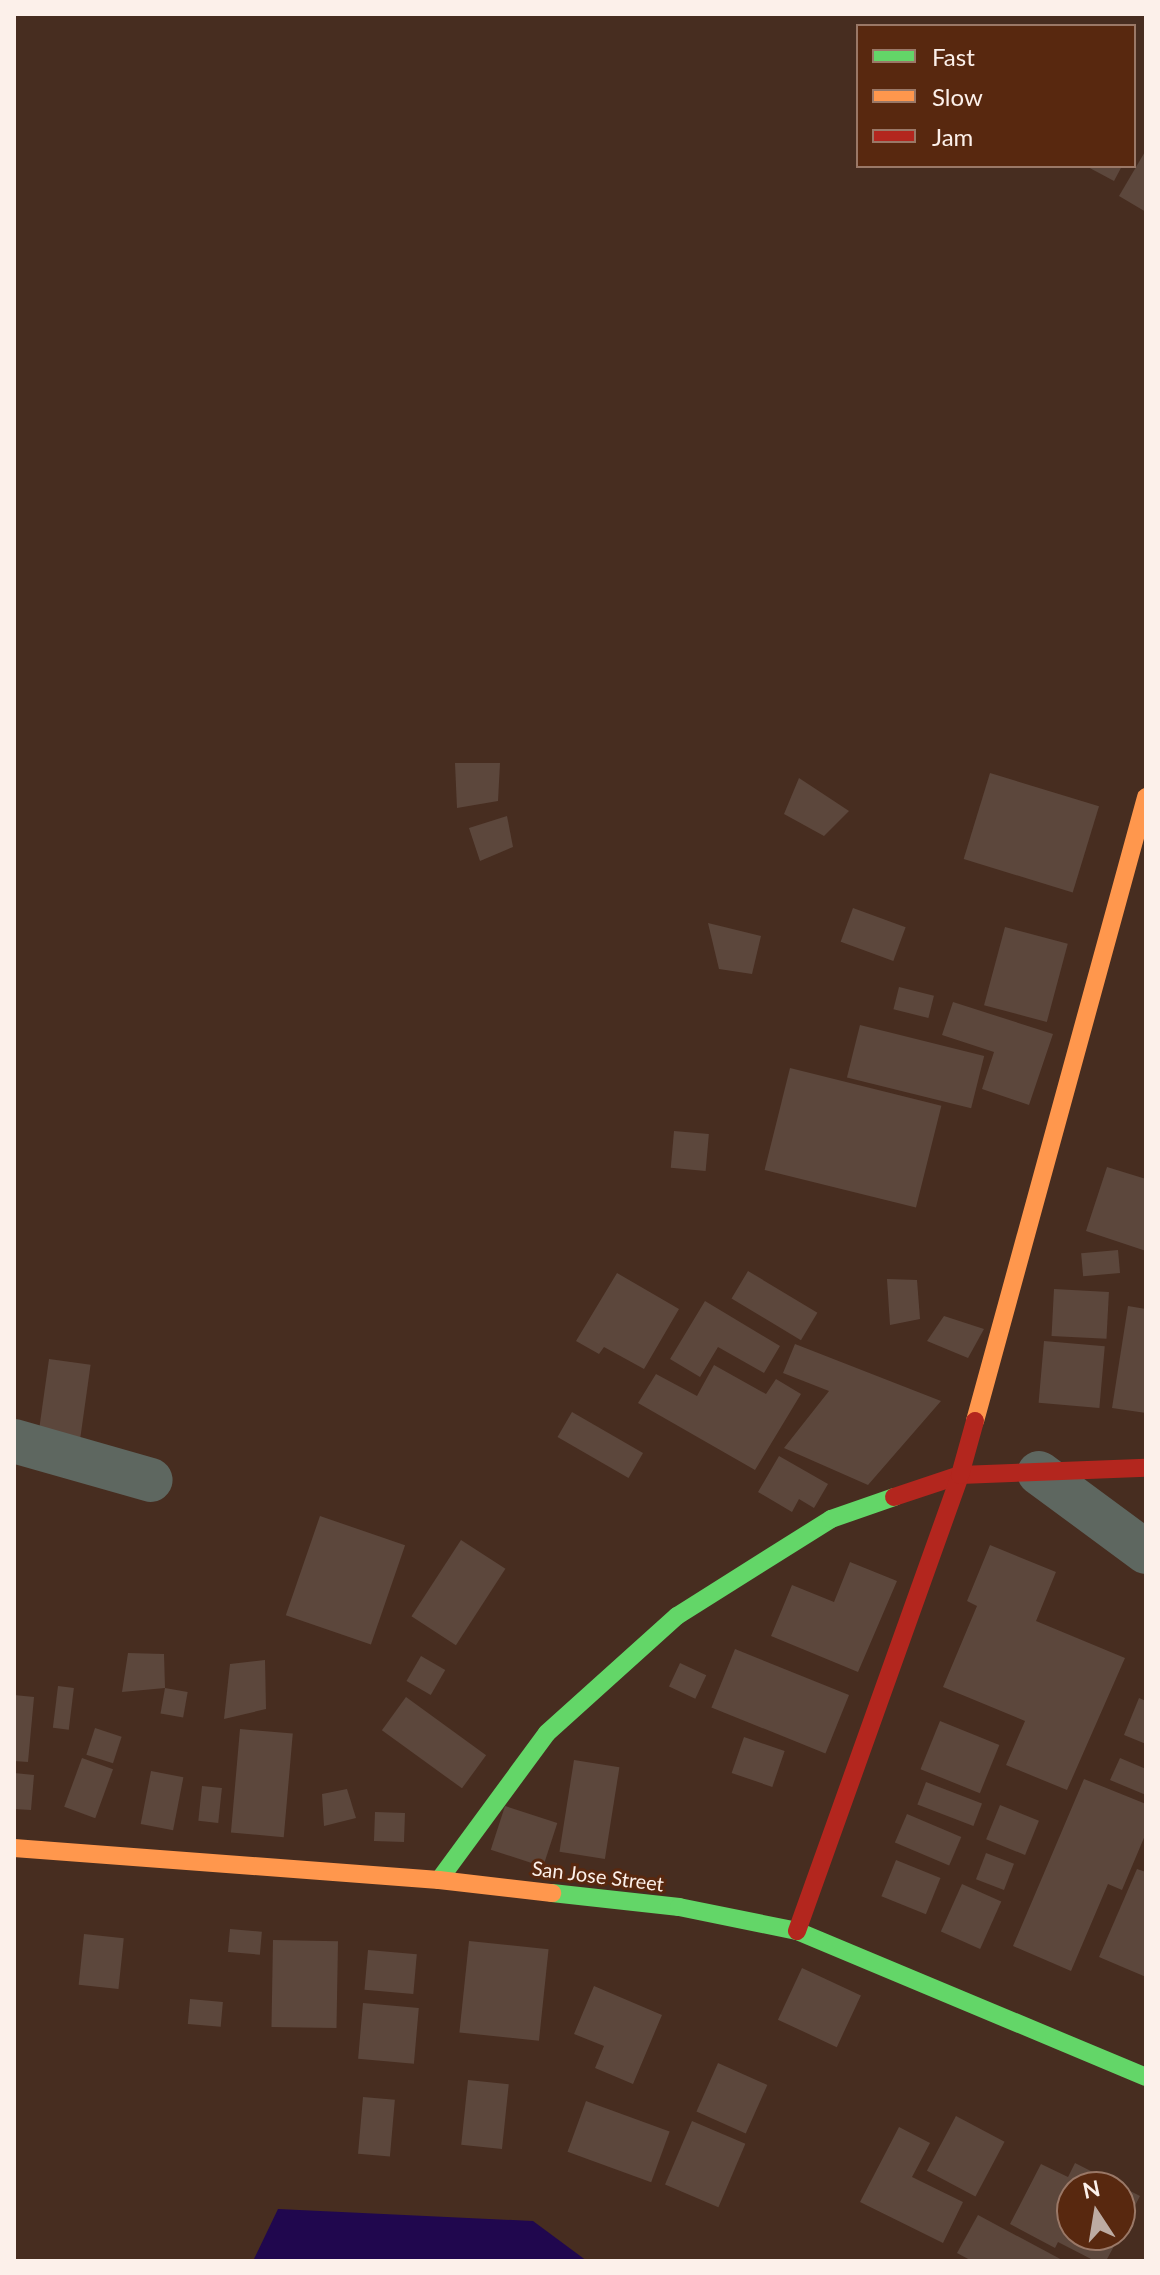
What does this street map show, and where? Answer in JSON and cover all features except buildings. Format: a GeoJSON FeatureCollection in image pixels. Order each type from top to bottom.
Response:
{"type":"FeatureCollection","features":[{"type":"Feature","properties":{"kind":"street"},"geometry":{"type":"LineString","coordinates":[[797,1931],[960,1475],[1146,797]]}},
{"type":"Feature","properties":{"kind":"street"},"geometry":{"type":"LineString","coordinates":[[14,1441],[151,1480]]}},
{"type":"Feature","properties":{"kind":"street"},"geometry":{"type":"LineString","coordinates":[[439,1880],[547,1733],[677,1616],[831,1519],[960,1475],[1146,1468]]}},
{"type":"Feature","properties":{"kind":"street"},"geometry":{"type":"LineString","coordinates":[[1039,1473],[1146,1552]]}},
{"type":"Feature","properties":{"kind":"street","name":"San Jose Street"},"geometry":{"type":"LineString","coordinates":[[14,1848],[439,1880],[679,1907],[797,1931],[1146,2077]]}},
{"type":"Feature","properties":{"kind":"shaded area"},"geometry":{"type":"Polygon","coordinates":[[[278,2209],[533,2221],[587,2261],[253,2261],[278,2209]]]}},
{"type":"Feature","properties":{"kind":"traffic: fast"},"geometry":{"type":"LineString","coordinates":[[439,1880],[547,1733],[677,1616],[831,1519],[894,1497]]}},
{"type":"Feature","properties":{"kind":"traffic: fast"},"geometry":{"type":"LineString","coordinates":[[552,1893],[679,1907],[797,1931],[1146,2077]]}},
{"type":"Feature","properties":{"kind":"traffic: slow"},"geometry":{"type":"LineString","coordinates":[[975,1421],[1146,797]]}},
{"type":"Feature","properties":{"kind":"traffic: slow"},"geometry":{"type":"LineString","coordinates":[[14,1848],[439,1880],[552,1893]]}},
{"type":"Feature","properties":{"kind":"traffic: jam"},"geometry":{"type":"LineString","coordinates":[[797,1931],[960,1475],[975,1421]]}},
{"type":"Feature","properties":{"kind":"traffic: jam"},"geometry":{"type":"LineString","coordinates":[[894,1497],[960,1475],[1146,1468]]}}]}
